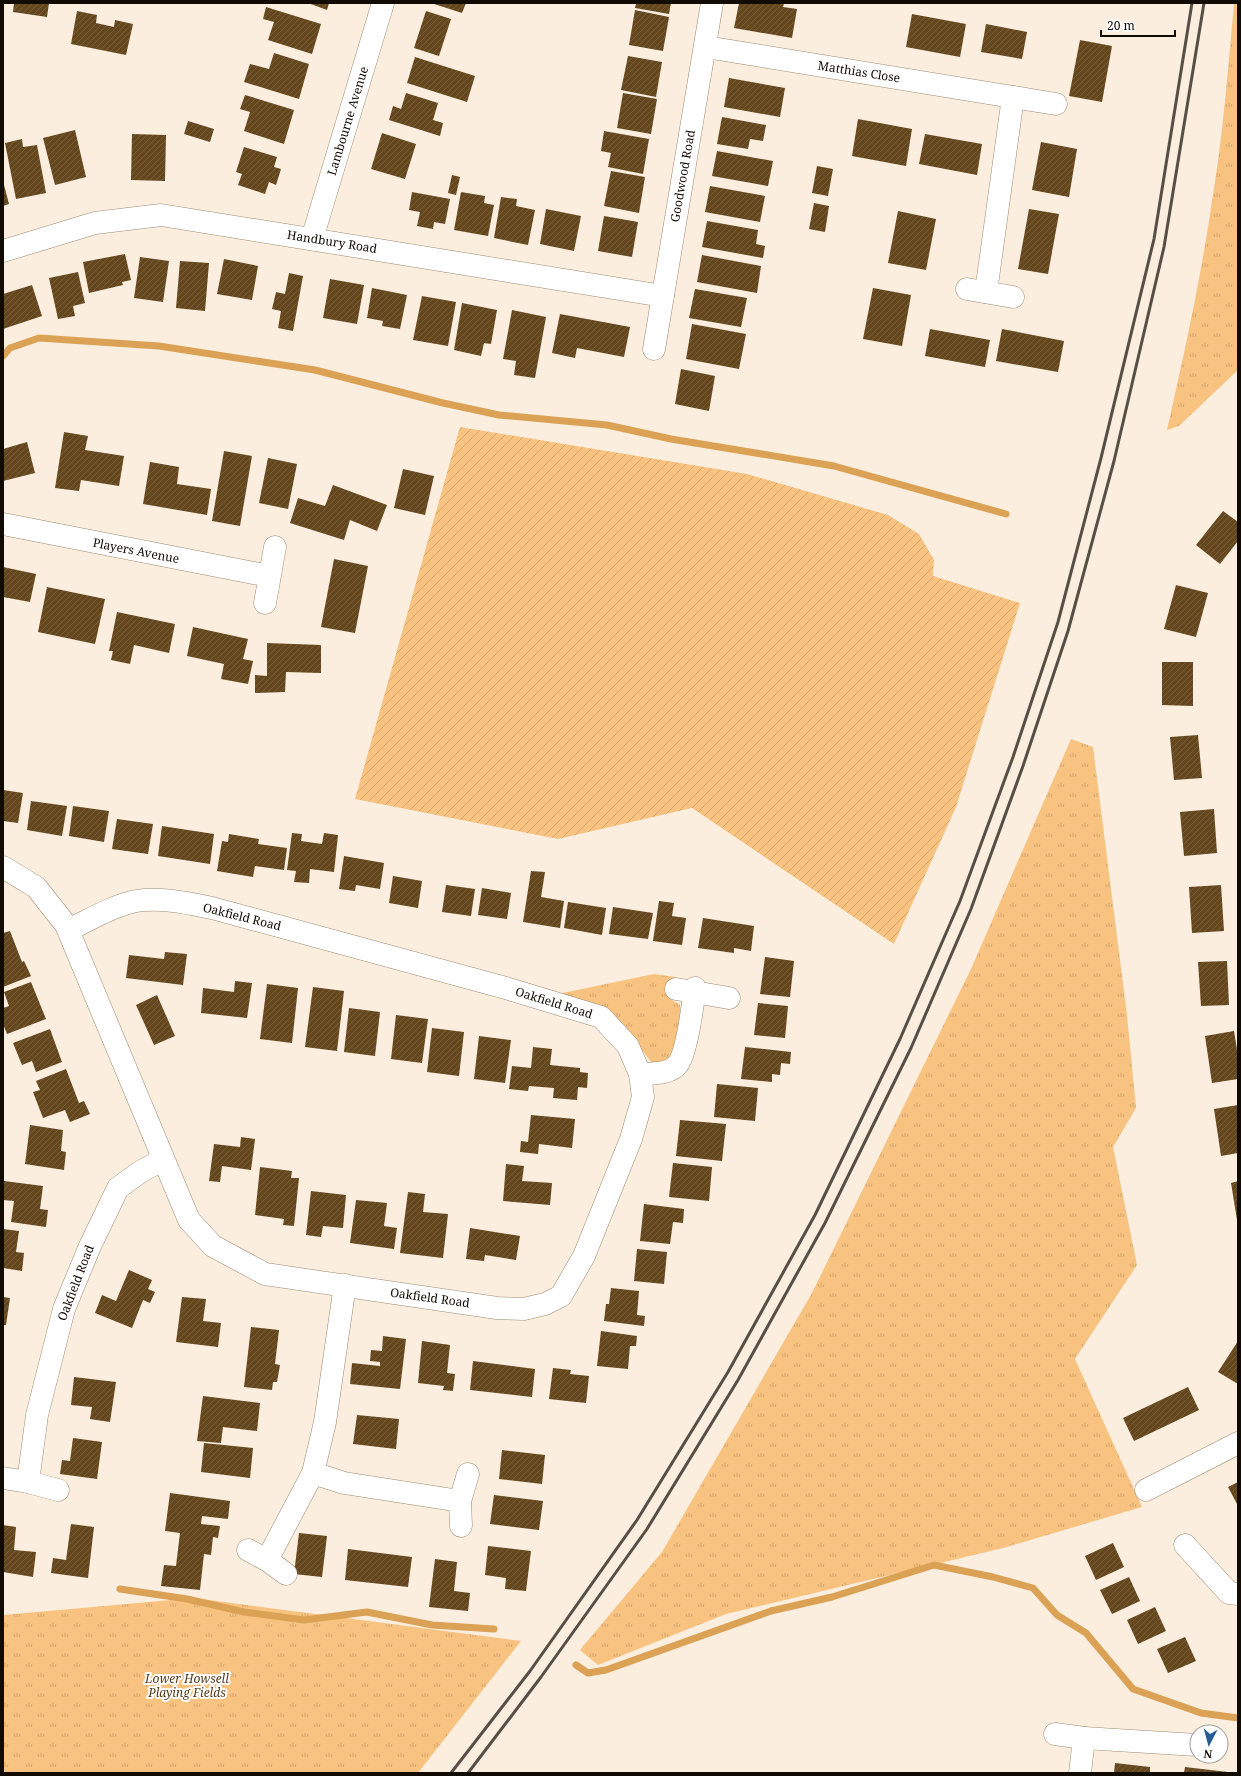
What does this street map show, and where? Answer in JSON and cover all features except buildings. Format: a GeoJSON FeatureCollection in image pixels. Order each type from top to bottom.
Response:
{"type":"FeatureCollection","features":[{"type":"Feature","properties":{"kind":"street","name":"Lambourne Avenue"},"geometry":{"type":"LineString","coordinates":[[312,239],[383,3]]}},
{"type":"Feature","properties":{"kind":"street","name":"Goodwood Road"},"geometry":{"type":"LineString","coordinates":[[654,349],[706,47],[712,3]]}},
{"type":"Feature","properties":{"kind":"street","name":"Matthias Close"},"geometry":{"type":"LineString","coordinates":[[706,47],[1056,104]]}},
{"type":"Feature","properties":{"kind":"street"},"geometry":{"type":"LineString","coordinates":[[1013,97],[976,290],[1013,297]]}},
{"type":"Feature","properties":{"kind":"street","name":"Handbury Road"},"geometry":{"type":"LineString","coordinates":[[3,251],[95,223],[161,215],[663,296]]}},
{"type":"Feature","properties":{"kind":"street","name":"Players Avenue"},"geometry":{"type":"LineString","coordinates":[[3,524],[269,576]]}},
{"type":"Feature","properties":{"kind":"street"},"geometry":{"type":"LineString","coordinates":[[265,603],[275,547]]}},
{"type":"Feature","properties":{"kind":"street","name":"Oakfield Road"},"geometry":{"type":"LineString","coordinates":[[3,867],[36,887],[66,925],[68,930],[162,1160],[189,1220],[213,1246],[265,1274],[497,1308],[524,1309],[545,1304],[561,1296],[584,1256],[631,1139],[643,1098],[640,1074],[628,1046],[601,1017],[509,989],[212,908],[162,900],[136,901],[111,909],[68,930]]}},
{"type":"Feature","properties":{"kind":"street"},"geometry":{"type":"LineString","coordinates":[[640,1074],[663,1073],[678,1065],[684,1051],[688,990],[729,998]]}},
{"type":"Feature","properties":{"kind":"street","name":"Oakfield Road"},"geometry":{"type":"LineString","coordinates":[[28,1482],[37,1415],[64,1309],[90,1246],[118,1188],[140,1172],[162,1160]]}},
{"type":"Feature","properties":{"kind":"street"},"geometry":{"type":"LineString","coordinates":[[286,1574],[257,1555],[313,1473],[325,1422],[345,1286]]}},
{"type":"Feature","properties":{"kind":"street"},"geometry":{"type":"LineString","coordinates":[[1146,1490],[1238,1443]]}},
{"type":"Feature","properties":{"kind":"street"},"geometry":{"type":"LineString","coordinates":[[313,1473],[344,1484],[460,1501]]}},
{"type":"Feature","properties":{"kind":"street"},"geometry":{"type":"LineString","coordinates":[[461,1526],[460,1501],[468,1474]]}},
{"type":"Feature","properties":{"kind":"street"},"geometry":{"type":"LineString","coordinates":[[3,1478],[28,1482],[58,1490]]}},
{"type":"Feature","properties":{"kind":"street"},"geometry":{"type":"LineString","coordinates":[[1185,1545],[1230,1593],[1238,1594]]}},
{"type":"Feature","properties":{"kind":"street"},"geometry":{"type":"LineString","coordinates":[[1055,1734],[1084,1738],[1189,1744]]}},
{"type":"Feature","properties":{"kind":"street"},"geometry":{"type":"LineString","coordinates":[[1080,1773],[1084,1738]]}},
{"type":"Feature","properties":{"kind":"green space"},"geometry":{"type":"Polygon","coordinates":[[[1234,3],[1238,3],[1238,370],[1179,426],[1167,430],[1192,316],[1208,230],[1222,127],[1234,3]]]}},
{"type":"Feature","properties":{"kind":"green space"},"geometry":{"type":"Polygon","coordinates":[[[460,427],[747,474],[888,515],[919,534],[934,560],[933,576],[1020,603],[956,807],[894,944],[692,808],[558,839],[355,799],[460,427]]]}},
{"type":"Feature","properties":{"kind":"green space"},"geometry":{"type":"Polygon","coordinates":[[[1071,739],[1093,747],[1127,1015],[1136,1108],[1113,1147],[1137,1265],[1075,1359],[1142,1507],[1003,1548],[726,1614],[598,1665],[580,1650],[662,1552],[812,1293],[971,969],[1071,739]]]}},
{"type":"Feature","properties":{"kind":"green space"},"geometry":{"type":"Polygon","coordinates":[[[654,974],[675,977],[669,998],[680,1005],[680,1019],[672,1061],[657,1068],[644,1053],[625,1026],[611,1013],[586,1001],[558,994],[654,974]]]}},
{"type":"Feature","properties":{"kind":"green space","name":"Lower Howsell Playing Fields"},"geometry":{"type":"Polygon","coordinates":[[[194,1598],[521,1641],[418,1773],[3,1773],[3,1615],[194,1598]]]}},
{"type":"Feature","properties":{"kind":"waterway"},"geometry":{"type":"LineString","coordinates":[[3,356],[10,348],[39,338],[159,346],[315,370],[443,403],[499,415],[607,425],[671,439],[834,466],[1006,514]]}},
{"type":"Feature","properties":{"kind":"waterway"},"geometry":{"type":"LineString","coordinates":[[576,1665],[588,1673],[606,1670],[771,1611],[832,1597],[934,1565],[993,1577],[1033,1588],[1057,1615],[1086,1633],[1133,1689],[1201,1713],[1238,1718]]}},
{"type":"Feature","properties":{"kind":"waterway"},"geometry":{"type":"LineString","coordinates":[[120,1589],[187,1599],[244,1612],[304,1620],[367,1612],[432,1625],[494,1629]]}},
{"type":"Feature","properties":{"kind":"railway"},"geometry":{"type":"LineString","coordinates":[[451,1773],[530,1671],[637,1520],[728,1372],[815,1215],[900,1039],[960,901],[1013,757],[1058,622],[1101,458],[1154,239],[1192,3]]}},
{"type":"Feature","properties":{"kind":"railway"},"geometry":{"type":"LineString","coordinates":[[468,1773],[541,1677],[647,1529],[738,1380],[825,1223],[911,1048],[971,909],[1023,766],[1068,631],[1114,461],[1164,247],[1204,3]]}}]}
